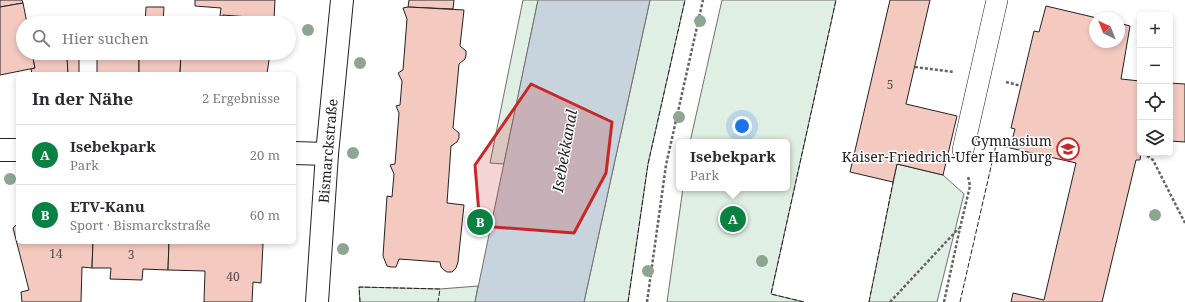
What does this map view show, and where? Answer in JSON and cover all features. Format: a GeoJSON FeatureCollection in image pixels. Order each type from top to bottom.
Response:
{"type":"FeatureCollection","features":[{"type":"Feature","properties":{"kind":"street","name":"Bismarckstraße"},"geometry":{"type":"LineString","coordinates":[[317,302],[327,154],[342,0]]}},
{"type":"Feature","properties":{"kind":"street"},"geometry":{"type":"LineString","coordinates":[[963,150],[997,0]]}},
{"type":"Feature","properties":{"kind":"street"},"geometry":{"type":"LineString","coordinates":[[0,150],[16,150]]}},
{"type":"Feature","properties":{"kind":"street"},"geometry":{"type":"LineString","coordinates":[[296,153],[327,154]]}},
{"type":"Feature","properties":{"kind":"path"},"geometry":{"type":"LineString","coordinates":[[647,302],[666,165],[703,0]]}},
{"type":"Feature","properties":{"kind":"path"},"geometry":{"type":"LineString","coordinates":[[914,67],[979,76]]}},
{"type":"Feature","properties":{"kind":"path"},"geometry":{"type":"LineString","coordinates":[[1006,82],[1021,86]]}},
{"type":"Feature","properties":{"kind":"path"},"geometry":{"type":"LineString","coordinates":[[944,302],[970,186],[963,150]]}},
{"type":"Feature","properties":{"kind":"path"},"geometry":{"type":"LineString","coordinates":[[1147,156],[1153,160],[1185,223]]}},
{"type":"Feature","properties":{"kind":"path"},"geometry":{"type":"LineString","coordinates":[[890,302],[960,228]]}},
{"type":"Feature","properties":{"kind":"highlighted area"},"geometry":{"type":"Polygon","coordinates":[[[531,84],[612,122],[606,173],[574,233],[480,226],[475,165],[531,84]]]}},
{"type":"Feature","properties":{"kind":"green space"},"geometry":{"type":"Polygon","coordinates":[[[523,0],[538,0],[504,164],[490,163],[523,0]]]}},
{"type":"Feature","properties":{"kind":"green space"},"geometry":{"type":"Polygon","coordinates":[[[650,0],[685,0],[648,164],[628,302],[584,302],[650,0]]]}},
{"type":"Feature","properties":{"kind":"green space"},"geometry":{"type":"Polygon","coordinates":[[[722,0],[836,0],[771,294],[804,302],[667,302],[683,191],[790,191],[790,139],[691,139],[722,0]]]}},
{"type":"Feature","properties":{"kind":"green space"},"geometry":{"type":"Polygon","coordinates":[[[897,164],[943,175],[964,194],[937,302],[869,302],[897,164]]]}},
{"type":"Feature","properties":{"kind":"green space"},"geometry":{"type":"Polygon","coordinates":[[[478,286],[475,302],[360,302],[359,287],[440,289],[478,286]]]}},
{"type":"Feature","properties":{"kind":"water","name":"Isebekkanal"},"geometry":{"type":"Polygon","coordinates":[[[538,0],[650,0],[584,302],[475,302],[538,0]]]}},
{"type":"Feature","properties":{"kind":"building"},"geometry":{"type":"Polygon","coordinates":[[[0,0],[22,0],[23,3],[0,7],[0,0]]]}},
{"type":"Feature","properties":{"kind":"building"},"geometry":{"type":"Polygon","coordinates":[[[195,0],[275,0],[274,16],[220,16],[221,8],[195,6],[195,0]]]}},
{"type":"Feature","properties":{"kind":"building"},"geometry":{"type":"Polygon","coordinates":[[[409,0],[454,0],[453,9],[408,7],[409,0]]]}},
{"type":"Feature","properties":{"kind":"building"},"geometry":{"type":"Polygon","coordinates":[[[890,0],[930,0],[906,104],[957,116],[943,175],[897,164],[893,182],[850,172],[890,0]]]}},
{"type":"Feature","properties":{"kind":"building"},"geometry":{"type":"Polygon","coordinates":[[[23,3],[26,16],[16,16],[16,60],[33,60],[35,68],[0,75],[0,7],[23,3]]]}},
{"type":"Feature","properties":{"kind":"building"},"geometry":{"type":"Polygon","coordinates":[[[1046,6],[1089,16],[1089,48],[1125,48],[1125,25],[1130,26],[1121,79],[1137,81],[1137,156],[1141,156],[1140,160],[1136,160],[1102,302],[1011,302],[1013,293],[1044,300],[1076,163],[1010,148],[1015,129],[1011,128],[1034,31],[1039,32],[1046,6]]]}},
{"type":"Feature","properties":{"kind":"building"},"geometry":{"type":"Polygon","coordinates":[[[146,7],[164,7],[163,16],[145,16],[146,7]]]}},
{"type":"Feature","properties":{"kind":"building"},"geometry":{"type":"Polygon","coordinates":[[[403,8],[464,10],[460,46],[466,51],[466,55],[465,59],[459,64],[453,128],[459,133],[459,138],[457,142],[451,146],[447,203],[464,205],[458,262],[456,268],[452,272],[447,272],[444,270],[441,267],[440,262],[399,259],[396,267],[391,267],[387,266],[383,256],[387,196],[392,197],[394,174],[390,165],[395,164],[399,113],[396,106],[400,105],[402,81],[398,73],[403,70],[407,19],[403,8]]]}},
{"type":"Feature","properties":{"kind":"building"},"geometry":{"type":"Polygon","coordinates":[[[33,60],[67,60],[68,72],[32,72],[31,69],[35,68],[33,60]]]}},
{"type":"Feature","properties":{"kind":"building"},"geometry":{"type":"Polygon","coordinates":[[[67,60],[79,60],[79,72],[68,72],[67,60]]]}},
{"type":"Feature","properties":{"kind":"building"},"geometry":{"type":"Polygon","coordinates":[[[97,60],[139,60],[139,72],[97,72],[97,60]]]}},
{"type":"Feature","properties":{"kind":"building"},"geometry":{"type":"Polygon","coordinates":[[[139,60],[181,60],[180,72],[139,72],[139,60]]]}},
{"type":"Feature","properties":{"kind":"building"},"geometry":{"type":"Polygon","coordinates":[[[181,60],[269,60],[267,72],[180,72],[181,60]]]}},
{"type":"Feature","properties":{"kind":"building"},"geometry":{"type":"Polygon","coordinates":[[[1173,83],[1185,84],[1185,142],[1173,141],[1173,83]]]}},
{"type":"Feature","properties":{"kind":"building"},"geometry":{"type":"Polygon","coordinates":[[[16,225],[16,240],[13,228],[16,225]]]}},
{"type":"Feature","properties":{"kind":"building"},"geometry":{"type":"Polygon","coordinates":[[[17,244],[93,244],[92,268],[82,267],[81,302],[22,302],[21,292],[29,290],[17,244]]]}},
{"type":"Feature","properties":{"kind":"building"},"geometry":{"type":"Polygon","coordinates":[[[93,244],[169,244],[168,270],[143,269],[142,280],[110,279],[111,268],[92,268],[93,244]]]}},
{"type":"Feature","properties":{"kind":"building"},"geometry":{"type":"Polygon","coordinates":[[[169,244],[263,244],[261,283],[253,282],[252,302],[204,302],[205,271],[168,270],[169,244]]]}},
{"type":"Feature","properties":{"kind":"fence"},"geometry":{"type":"LineString","coordinates":[[628,302],[648,164],[685,0]]}},
{"type":"Feature","properties":{"kind":"fence"},"geometry":{"type":"LineString","coordinates":[[804,302],[771,294],[836,0]]}},
{"type":"Feature","properties":{"kind":"fence"},"geometry":{"type":"LineString","coordinates":[[960,302],[996,145],[1010,148]]}},
{"type":"Feature","properties":{"kind":"fence"},"geometry":{"type":"LineString","coordinates":[[869,302],[893,182]]}},
{"type":"Feature","properties":{"kind":"fence"},"geometry":{"type":"LineString","coordinates":[[360,302],[359,287],[440,289],[438,302]]}},
{"type":"Feature","properties":{"kind":"place","name":"Gymnasium Kaiser-Friedrich-Ufer Hamburg"},"geometry":{"type":"Point","coordinates":[1068,149]}},
{"type":"Feature","properties":{"kind":"place","name":"Isebekpark"},"geometry":{"type":"Point","coordinates":[733,219]}},
{"type":"Feature","properties":{"kind":"place","name":"ETV-Kanu"},"geometry":{"type":"Point","coordinates":[480,222]}}]}
